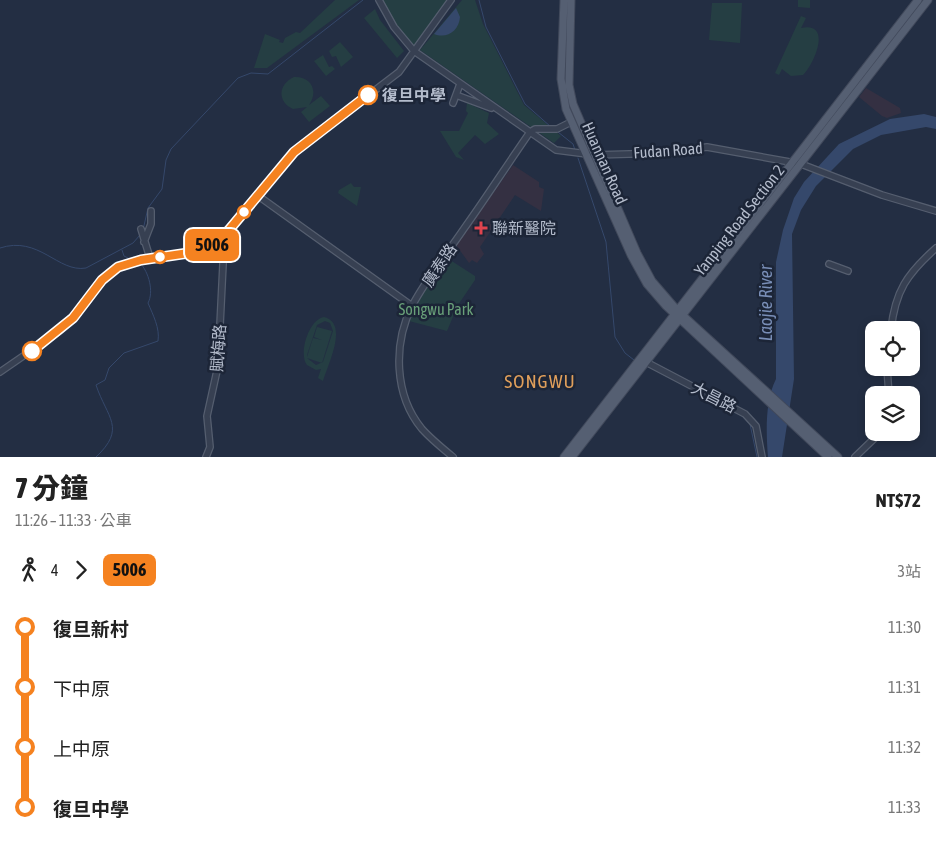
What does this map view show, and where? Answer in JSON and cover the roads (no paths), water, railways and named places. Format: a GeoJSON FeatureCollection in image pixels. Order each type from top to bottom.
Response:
{"type":"FeatureCollection","features":[{"type":"Feature","properties":{"kind":"main road","name":"Huannan Road"},"geometry":{"type":"LineString","coordinates":[[564,0],[567,16],[570,96],[591,155],[652,281],[678,314],[800,427]]}},
{"type":"Feature","properties":{"kind":"main road","name":"Huannan Road"},"geometry":{"type":"LineString","coordinates":[[571,0],[567,16],[562,87],[571,122],[591,155]]}},
{"type":"Feature","properties":{"kind":"main road","name":"Yanping Road Section 2"},"geometry":{"type":"LineString","coordinates":[[572,457],[792,161],[918,0]]}},
{"type":"Feature","properties":{"kind":"main road","name":"Yanping Road Section 2"},"geometry":{"type":"LineString","coordinates":[[678,314],[801,164],[928,0]]}},
{"type":"Feature","properties":{"kind":"main road","name":"Yanping Road Section 2"},"geometry":{"type":"LineString","coordinates":[[564,457],[643,361]]}},
{"type":"Feature","properties":{"kind":"main road"},"geometry":{"type":"LineString","coordinates":[[800,427],[828,457]]}},
{"type":"Feature","properties":{"kind":"main road"},"geometry":{"type":"LineString","coordinates":[[800,427],[838,457]]}},
{"type":"Feature","properties":{"kind":"street"},"geometry":{"type":"LineString","coordinates":[[379,0],[394,27],[414,51],[498,111]]}},
{"type":"Feature","properties":{"kind":"street"},"geometry":{"type":"LineString","coordinates":[[0,372],[61,330],[110,272],[127,263],[202,251],[222,236],[294,152],[399,72],[451,0]]}},
{"type":"Feature","properties":{"kind":"street"},"geometry":{"type":"LineString","coordinates":[[453,103],[460,84]]}},
{"type":"Feature","properties":{"kind":"street"},"geometry":{"type":"LineString","coordinates":[[456,95],[498,111]]}},
{"type":"Feature","properties":{"kind":"street","name":"Fudan Road"},"geometry":{"type":"LineString","coordinates":[[498,111],[556,150],[591,155],[664,153],[707,147],[792,161],[882,195],[936,211]]}},
{"type":"Feature","properties":{"kind":"street"},"geometry":{"type":"LineString","coordinates":[[530,132],[536,129],[556,129],[571,122]]}},
{"type":"Feature","properties":{"kind":"street","name":"廣泰路"},"geometry":{"type":"LineString","coordinates":[[453,457],[421,427],[402,389],[399,356],[403,327],[412,306],[530,132]]}},
{"type":"Feature","properties":{"kind":"street"},"geometry":{"type":"LineString","coordinates":[[257,195],[412,306]]}},
{"type":"Feature","properties":{"kind":"street"},"geometry":{"type":"LineString","coordinates":[[150,258],[142,234],[151,224],[151,211]]}},
{"type":"Feature","properties":{"kind":"street","name":"賦梅路"},"geometry":{"type":"LineString","coordinates":[[206,457],[210,447],[206,416],[218,366],[224,244],[222,236]]}},
{"type":"Feature","properties":{"kind":"street"},"geometry":{"type":"LineString","coordinates":[[892,321],[894,304],[900,290],[917,265],[936,248]]}},
{"type":"Feature","properties":{"kind":"street"},"geometry":{"type":"LineString","coordinates":[[828,264],[848,270]]}},
{"type":"Feature","properties":{"kind":"street","name":"大昌路"},"geometry":{"type":"LineString","coordinates":[[643,361],[745,414],[756,426],[762,457]]}},
{"type":"Feature","properties":{"kind":"street"},"geometry":{"type":"LineString","coordinates":[[855,457],[871,441]]}},
{"type":"Feature","properties":{"kind":"water"},"geometry":{"type":"Polygon","coordinates":[[[456,8],[460,17],[455,30],[448,35],[434,34],[456,8]]]}},
{"type":"Feature","properties":{"kind":"water"},"geometry":{"type":"Polygon","coordinates":[[[924,114],[936,117],[936,129],[926,127],[881,135],[853,149],[816,186],[801,210],[792,234],[794,379],[782,457],[768,457],[768,407],[772,387],[776,379],[776,262],[783,230],[794,198],[804,182],[839,144],[890,119],[924,114]]]}},
{"type":"Feature","properties":{"kind":"waterway"},"geometry":{"type":"LineString","coordinates":[[143,230],[148,208],[162,189],[166,160],[171,149],[238,78],[251,73],[268,74],[363,0]]}},
{"type":"Feature","properties":{"kind":"waterway"},"geometry":{"type":"LineString","coordinates":[[479,0],[486,27],[525,104],[551,127]]}},
{"type":"Feature","properties":{"kind":"waterway"},"geometry":{"type":"LineString","coordinates":[[558,132],[573,144],[575,150]]}},
{"type":"Feature","properties":{"kind":"waterway"},"geometry":{"type":"LineString","coordinates":[[578,158],[606,242],[615,337],[625,353],[634,360]]}},
{"type":"Feature","properties":{"kind":"waterway"},"geometry":{"type":"LineString","coordinates":[[0,248],[14,245],[26,246],[66,265],[86,268],[133,243],[140,235]]}},
{"type":"Feature","properties":{"kind":"waterway"},"geometry":{"type":"LineString","coordinates":[[122,250],[124,256],[130,259]]}},
{"type":"Feature","properties":{"kind":"waterway"},"geometry":{"type":"LineString","coordinates":[[96,457],[111,438],[113,430],[112,422],[96,385],[105,380],[109,368],[124,353],[158,341],[157,326],[148,303],[151,293],[150,282],[140,263]]}},
{"type":"Feature","properties":{"kind":"waterway"},"geometry":{"type":"LineString","coordinates":[[647,366],[688,387]]}},
{"type":"Feature","properties":{"kind":"waterway"},"geometry":{"type":"LineString","coordinates":[[750,424],[757,457]]}},
{"type":"Feature","properties":{"kind":"place","name":"復旦中學"},"geometry":{"type":"Point","coordinates":[368,95]}},
{"type":"Feature","properties":{"kind":"place","name":"聯新醫院"},"geometry":{"type":"Point","coordinates":[481,228]}},
{"type":"Feature","properties":{"kind":"district","name":"SONGWU"},"geometry":{"type":"Point","coordinates":[540,381]}},
{"type":"Feature","properties":{"kind":"water label","name":"Laojie River"},"geometry":{"type":"Point","coordinates":[766,303]}},
{"type":"Feature","properties":{"kind":"park label","name":"Songwu Park"},"geometry":{"type":"Point","coordinates":[436,309]}}]}
